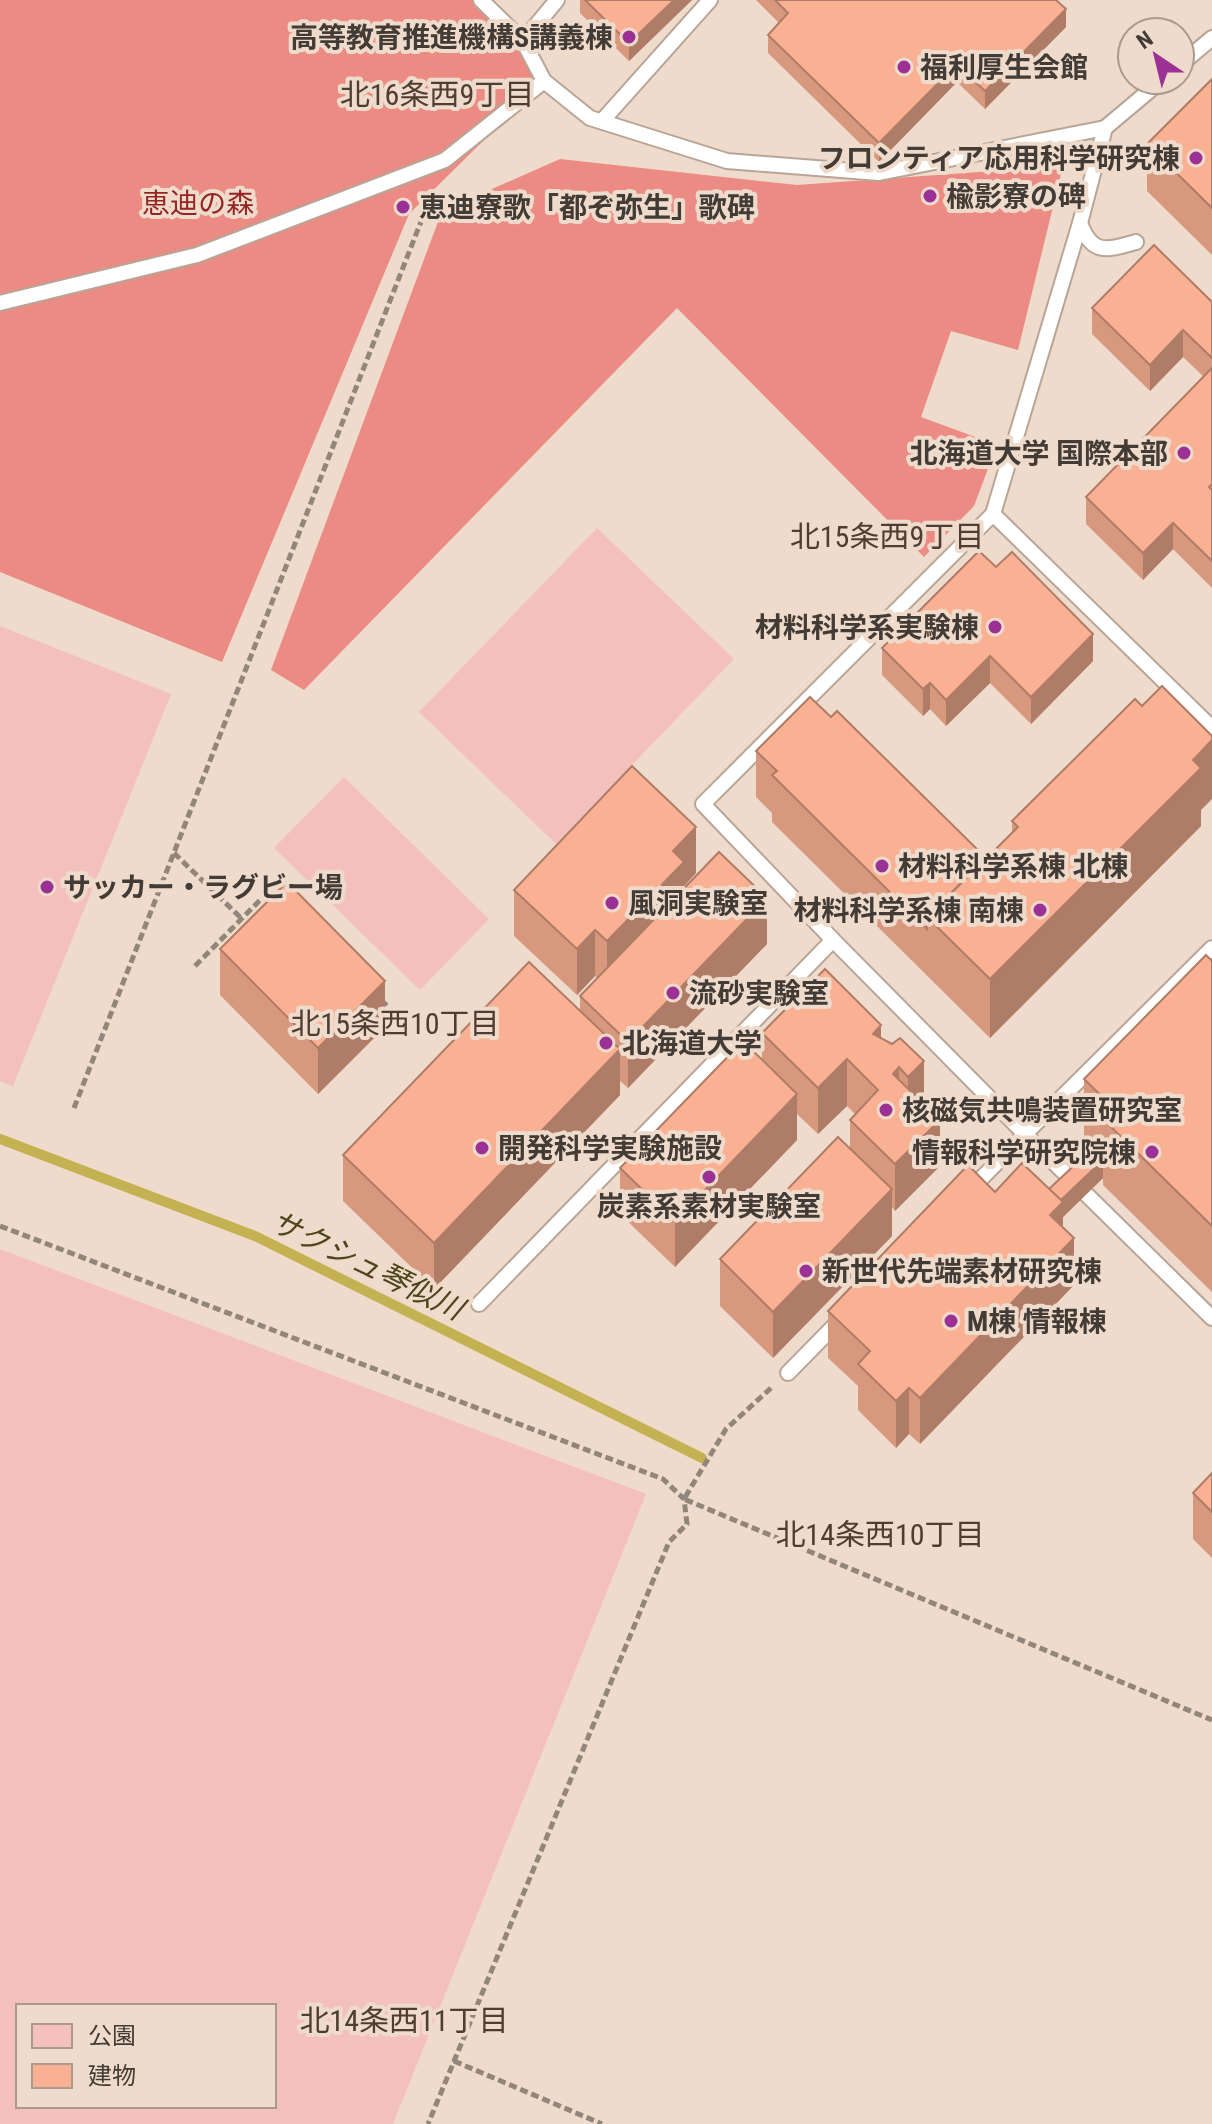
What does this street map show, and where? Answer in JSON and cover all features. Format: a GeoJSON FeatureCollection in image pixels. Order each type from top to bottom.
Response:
{"type":"FeatureCollection","features":[{"type":"Feature","properties":{"kind":"lane"},"geometry":{"type":"LineString","coordinates":[[481,0],[523,41],[544,81],[590,118],[727,161],[879,173],[1105,128],[1143,96]]}},
{"type":"Feature","properties":{"kind":"lane"},"geometry":{"type":"LineString","coordinates":[[523,41],[557,0]]}},
{"type":"Feature","properties":{"kind":"lane"},"geometry":{"type":"LineString","coordinates":[[602,121],[710,0]]}},
{"type":"Feature","properties":{"kind":"lane"},"geometry":{"type":"LineString","coordinates":[[1196,52],[1212,38]]}},
{"type":"Feature","properties":{"kind":"lane"},"geometry":{"type":"LineString","coordinates":[[0,303],[197,255],[445,160],[544,81]]}},
{"type":"Feature","properties":{"kind":"lane"},"geometry":{"type":"LineString","coordinates":[[1105,128],[1080,223],[993,514],[703,804],[1025,1134],[1212,1318]]}},
{"type":"Feature","properties":{"kind":"lane"},"geometry":{"type":"LineString","coordinates":[[1080,223],[1086,239],[1099,248],[1113,250],[1136,242]]}},
{"type":"Feature","properties":{"kind":"lane"},"geometry":{"type":"LineString","coordinates":[[993,514],[1212,728]]}},
{"type":"Feature","properties":{"kind":"lane"},"geometry":{"type":"LineString","coordinates":[[479,1304],[833,940]]}},
{"type":"Feature","properties":{"kind":"lane"},"geometry":{"type":"LineString","coordinates":[[961,1199],[1212,948]]}},
{"type":"Feature","properties":{"kind":"lane"},"geometry":{"type":"LineString","coordinates":[[788,1373],[853,1308]]}},
{"type":"Feature","properties":{"kind":"path"},"geometry":{"type":"LineString","coordinates":[[74,1108],[445,160]]}},
{"type":"Feature","properties":{"kind":"path"},"geometry":{"type":"LineString","coordinates":[[174,853],[242,919]]}},
{"type":"Feature","properties":{"kind":"path"},"geometry":{"type":"LineString","coordinates":[[195,966],[268,892],[279,902]]}},
{"type":"Feature","properties":{"kind":"path"},"geometry":{"type":"LineString","coordinates":[[377,996],[399,1017]]}},
{"type":"Feature","properties":{"kind":"path"},"geometry":{"type":"LineString","coordinates":[[0,1226],[663,1479],[684,1499],[1212,1720]]}},
{"type":"Feature","properties":{"kind":"path"},"geometry":{"type":"LineString","coordinates":[[428,2124],[669,1542],[687,1524],[684,1499],[726,1429],[788,1373]]}},
{"type":"Feature","properties":{"kind":"path"},"geometry":{"type":"LineString","coordinates":[[454,2061],[602,2124]]}},
{"type":"Feature","properties":{"kind":"green space","name":"恵迪の森"},"geometry":{"type":"Polygon","coordinates":[[[0,0],[481,0],[523,41],[544,81],[409,214],[222,662],[0,572],[0,0]]]}},
{"type":"Feature","properties":{"kind":"green space"},"geometry":{"type":"Polygon","coordinates":[[[560,159],[797,185],[1063,166],[1018,350],[951,331],[921,417],[997,445],[974,506],[924,557],[677,308],[304,690],[271,670],[442,211],[560,159]]]}},
{"type":"Feature","properties":{"kind":"green space"},"geometry":{"type":"Polygon","coordinates":[[[597,528],[734,659],[556,844],[419,712],[597,528]]]}},
{"type":"Feature","properties":{"kind":"green space","name":"サッカー・ラグビー場"},"geometry":{"type":"Polygon","coordinates":[[[0,626],[171,694],[13,1086],[0,1081],[0,626]]]}},
{"type":"Feature","properties":{"kind":"green space"},"geometry":{"type":"Polygon","coordinates":[[[344,777],[489,919],[420,990],[274,848],[344,777]]]}},
{"type":"Feature","properties":{"kind":"green space"},"geometry":{"type":"Polygon","coordinates":[[[0,1249],[646,1494],[393,2124],[0,2124],[0,1249]]]}},
{"type":"Feature","properties":{"kind":"building"},"geometry":{"type":"Polygon","coordinates":[[[585,0],[674,0],[629,43],[585,0]]]}},
{"type":"Feature","properties":{"kind":"building","name":"福利厚生会館"},"geometry":{"type":"Polygon","coordinates":[[[775,0],[1056,0],[1066,9],[985,91],[957,64],[879,143],[768,35],[788,13],[775,0]]]}},
{"type":"Feature","properties":{"kind":"building"},"geometry":{"type":"Polygon","coordinates":[[[1212,79],[1212,208],[1147,144],[1212,79]]]}},
{"type":"Feature","properties":{"kind":"building","name":"北海道大学 国際本部"},"geometry":{"type":"Polygon","coordinates":[[[1154,245],[1212,302],[1212,358],[1183,330],[1150,365],[1092,308],[1154,245]]]}},
{"type":"Feature","properties":{"kind":"building","name":"北海道大学 国際本部"},"geometry":{"type":"Polygon","coordinates":[[[1212,368],[1212,484],[1209,487],[1212,490],[1212,561],[1173,523],[1143,553],[1086,497],[1212,368]]]}},
{"type":"Feature","properties":{"kind":"building","name":"材料科学系実験棟"},"geometry":{"type":"Polygon","coordinates":[[[979,551],[996,567],[1012,552],[1093,634],[1031,697],[990,656],[946,700],[930,683],[923,689],[882,648],[979,551]]]}},
{"type":"Feature","properties":{"kind":"building"},"geometry":{"type":"Polygon","coordinates":[[[1162,686],[1212,736],[1212,740],[1193,760],[1201,768],[990,979],[927,917],[1018,827],[1012,821],[1135,699],[1142,706],[1162,686]]]}},
{"type":"Feature","properties":{"kind":"building"},"geometry":{"type":"Polygon","coordinates":[[[810,697],[831,717],[837,711],[986,858],[927,917],[927,929],[772,775],[777,771],[756,751],[810,697]]]}},
{"type":"Feature","properties":{"kind":"building"},"geometry":{"type":"Polygon","coordinates":[[[632,766],[696,827],[673,851],[684,862],[607,941],[595,930],[577,949],[514,890],[632,766]]]}},
{"type":"Feature","properties":{"kind":"building"},"geometry":{"type":"Polygon","coordinates":[[[719,852],[767,898],[628,1042],[580,996],[719,852]]]}},
{"type":"Feature","properties":{"kind":"building"},"geometry":{"type":"Polygon","coordinates":[[[287,882],[385,981],[318,1048],[220,949],[287,882]]]}},
{"type":"Feature","properties":{"kind":"building"},"geometry":{"type":"Polygon","coordinates":[[[1206,955],[1212,961],[1212,1226],[1103,1119],[1114,1108],[1084,1079],[1206,955]]]}},
{"type":"Feature","properties":{"kind":"building","name":"開発科学実験施設"},"geometry":{"type":"Polygon","coordinates":[[[529,962],[620,1049],[434,1243],[343,1155],[529,962]]]}},
{"type":"Feature","properties":{"kind":"building"},"geometry":{"type":"Polygon","coordinates":[[[825,969],[881,1025],[873,1034],[892,1044],[900,1038],[924,1061],[908,1077],[899,1067],[893,1074],[940,1120],[895,1164],[850,1120],[878,1090],[847,1059],[818,1088],[762,1033],[825,969]]]}},
{"type":"Feature","properties":{"kind":"building"},"geometry":{"type":"Polygon","coordinates":[[[743,1041],[797,1094],[675,1221],[620,1168],[743,1041]]]}},
{"type":"Feature","properties":{"kind":"building"},"geometry":{"type":"Polygon","coordinates":[[[838,1137],[892,1189],[773,1312],[720,1259],[838,1137]]]}},
{"type":"Feature","properties":{"kind":"building"},"geometry":{"type":"Polygon","coordinates":[[[1099,1142],[1103,1146],[1103,1160],[1061,1200],[1049,1189],[1099,1142]]]}},
{"type":"Feature","properties":{"kind":"building","name":"M棟 情報棟"},"geometry":{"type":"Polygon","coordinates":[[[1022,1163],[1063,1202],[1050,1215],[1074,1238],[920,1398],[909,1388],[896,1401],[858,1364],[870,1351],[828,1311],[968,1165],[995,1192],[1022,1163]]]}},
{"type":"Feature","properties":{"kind":"building"},"geometry":{"type":"Polygon","coordinates":[[[1212,1473],[1212,1512],[1193,1493],[1212,1473]]]}},
{"type":"Feature","properties":{"kind":"waterway","name":"サクシュ琴似川"},"geometry":{"type":"LineString","coordinates":[[0,1139],[255,1236],[702,1458]]}},
{"type":"Feature","properties":{"kind":"place","name":"高等教育推進機構S講義棟"},"geometry":{"type":"Point","coordinates":[629,37]}},
{"type":"Feature","properties":{"kind":"place","name":"福利厚生会館"},"geometry":{"type":"Point","coordinates":[904,67]}},
{"type":"Feature","properties":{"kind":"place","name":"フロンティア応用科学研究棟"},"geometry":{"type":"Point","coordinates":[1196,158]}},
{"type":"Feature","properties":{"kind":"place","name":"楡影寮の碑"},"geometry":{"type":"Point","coordinates":[930,196]}},
{"type":"Feature","properties":{"kind":"place","name":"恵迪寮歌「都ぞ弥生」歌碑"},"geometry":{"type":"Point","coordinates":[403,207]}},
{"type":"Feature","properties":{"kind":"place","name":"北海道大学 国際本部"},"geometry":{"type":"Point","coordinates":[1184,453]}},
{"type":"Feature","properties":{"kind":"place","name":"材料科学系実験棟"},"geometry":{"type":"Point","coordinates":[995,627]}},
{"type":"Feature","properties":{"kind":"place","name":"材料科学系棟 北棟"},"geometry":{"type":"Point","coordinates":[882,866]}},
{"type":"Feature","properties":{"kind":"place","name":"サッカー・ラグビー場"},"geometry":{"type":"Point","coordinates":[47,887]}},
{"type":"Feature","properties":{"kind":"place","name":"風洞実験室"},"geometry":{"type":"Point","coordinates":[612,903]}},
{"type":"Feature","properties":{"kind":"place","name":"材料科学系棟 南棟"},"geometry":{"type":"Point","coordinates":[1040,910]}},
{"type":"Feature","properties":{"kind":"place","name":"流砂実験室"},"geometry":{"type":"Point","coordinates":[673,993]}},
{"type":"Feature","properties":{"kind":"place","name":"北海道大学"},"geometry":{"type":"Point","coordinates":[606,1043]}},
{"type":"Feature","properties":{"kind":"place","name":"核磁気共鳴装置研究室"},"geometry":{"type":"Point","coordinates":[886,1110]}},
{"type":"Feature","properties":{"kind":"place","name":"開発科学実験施設"},"geometry":{"type":"Point","coordinates":[482,1148]}},
{"type":"Feature","properties":{"kind":"place","name":"情報科学研究院棟"},"geometry":{"type":"Point","coordinates":[1152,1152]}},
{"type":"Feature","properties":{"kind":"place","name":"炭素系素材実験室"},"geometry":{"type":"Point","coordinates":[709,1177]}},
{"type":"Feature","properties":{"kind":"place","name":"新世代先端素材研究棟"},"geometry":{"type":"Point","coordinates":[806,1271]}},
{"type":"Feature","properties":{"kind":"place","name":"M棟 情報棟"},"geometry":{"type":"Point","coordinates":[951,1321]}},
{"type":"Feature","properties":{"kind":"district","name":"北16条西9丁目"},"geometry":{"type":"Point","coordinates":[437,94]}},
{"type":"Feature","properties":{"kind":"district","name":"北15条西9丁目"},"geometry":{"type":"Point","coordinates":[887,536]}},
{"type":"Feature","properties":{"kind":"district","name":"北15条西10丁目"},"geometry":{"type":"Point","coordinates":[395,1023]}},
{"type":"Feature","properties":{"kind":"district","name":"北14条西10丁目"},"geometry":{"type":"Point","coordinates":[880,1534]}},
{"type":"Feature","properties":{"kind":"district","name":"北14条西11丁目"},"geometry":{"type":"Point","coordinates":[404,2020]}}]}
